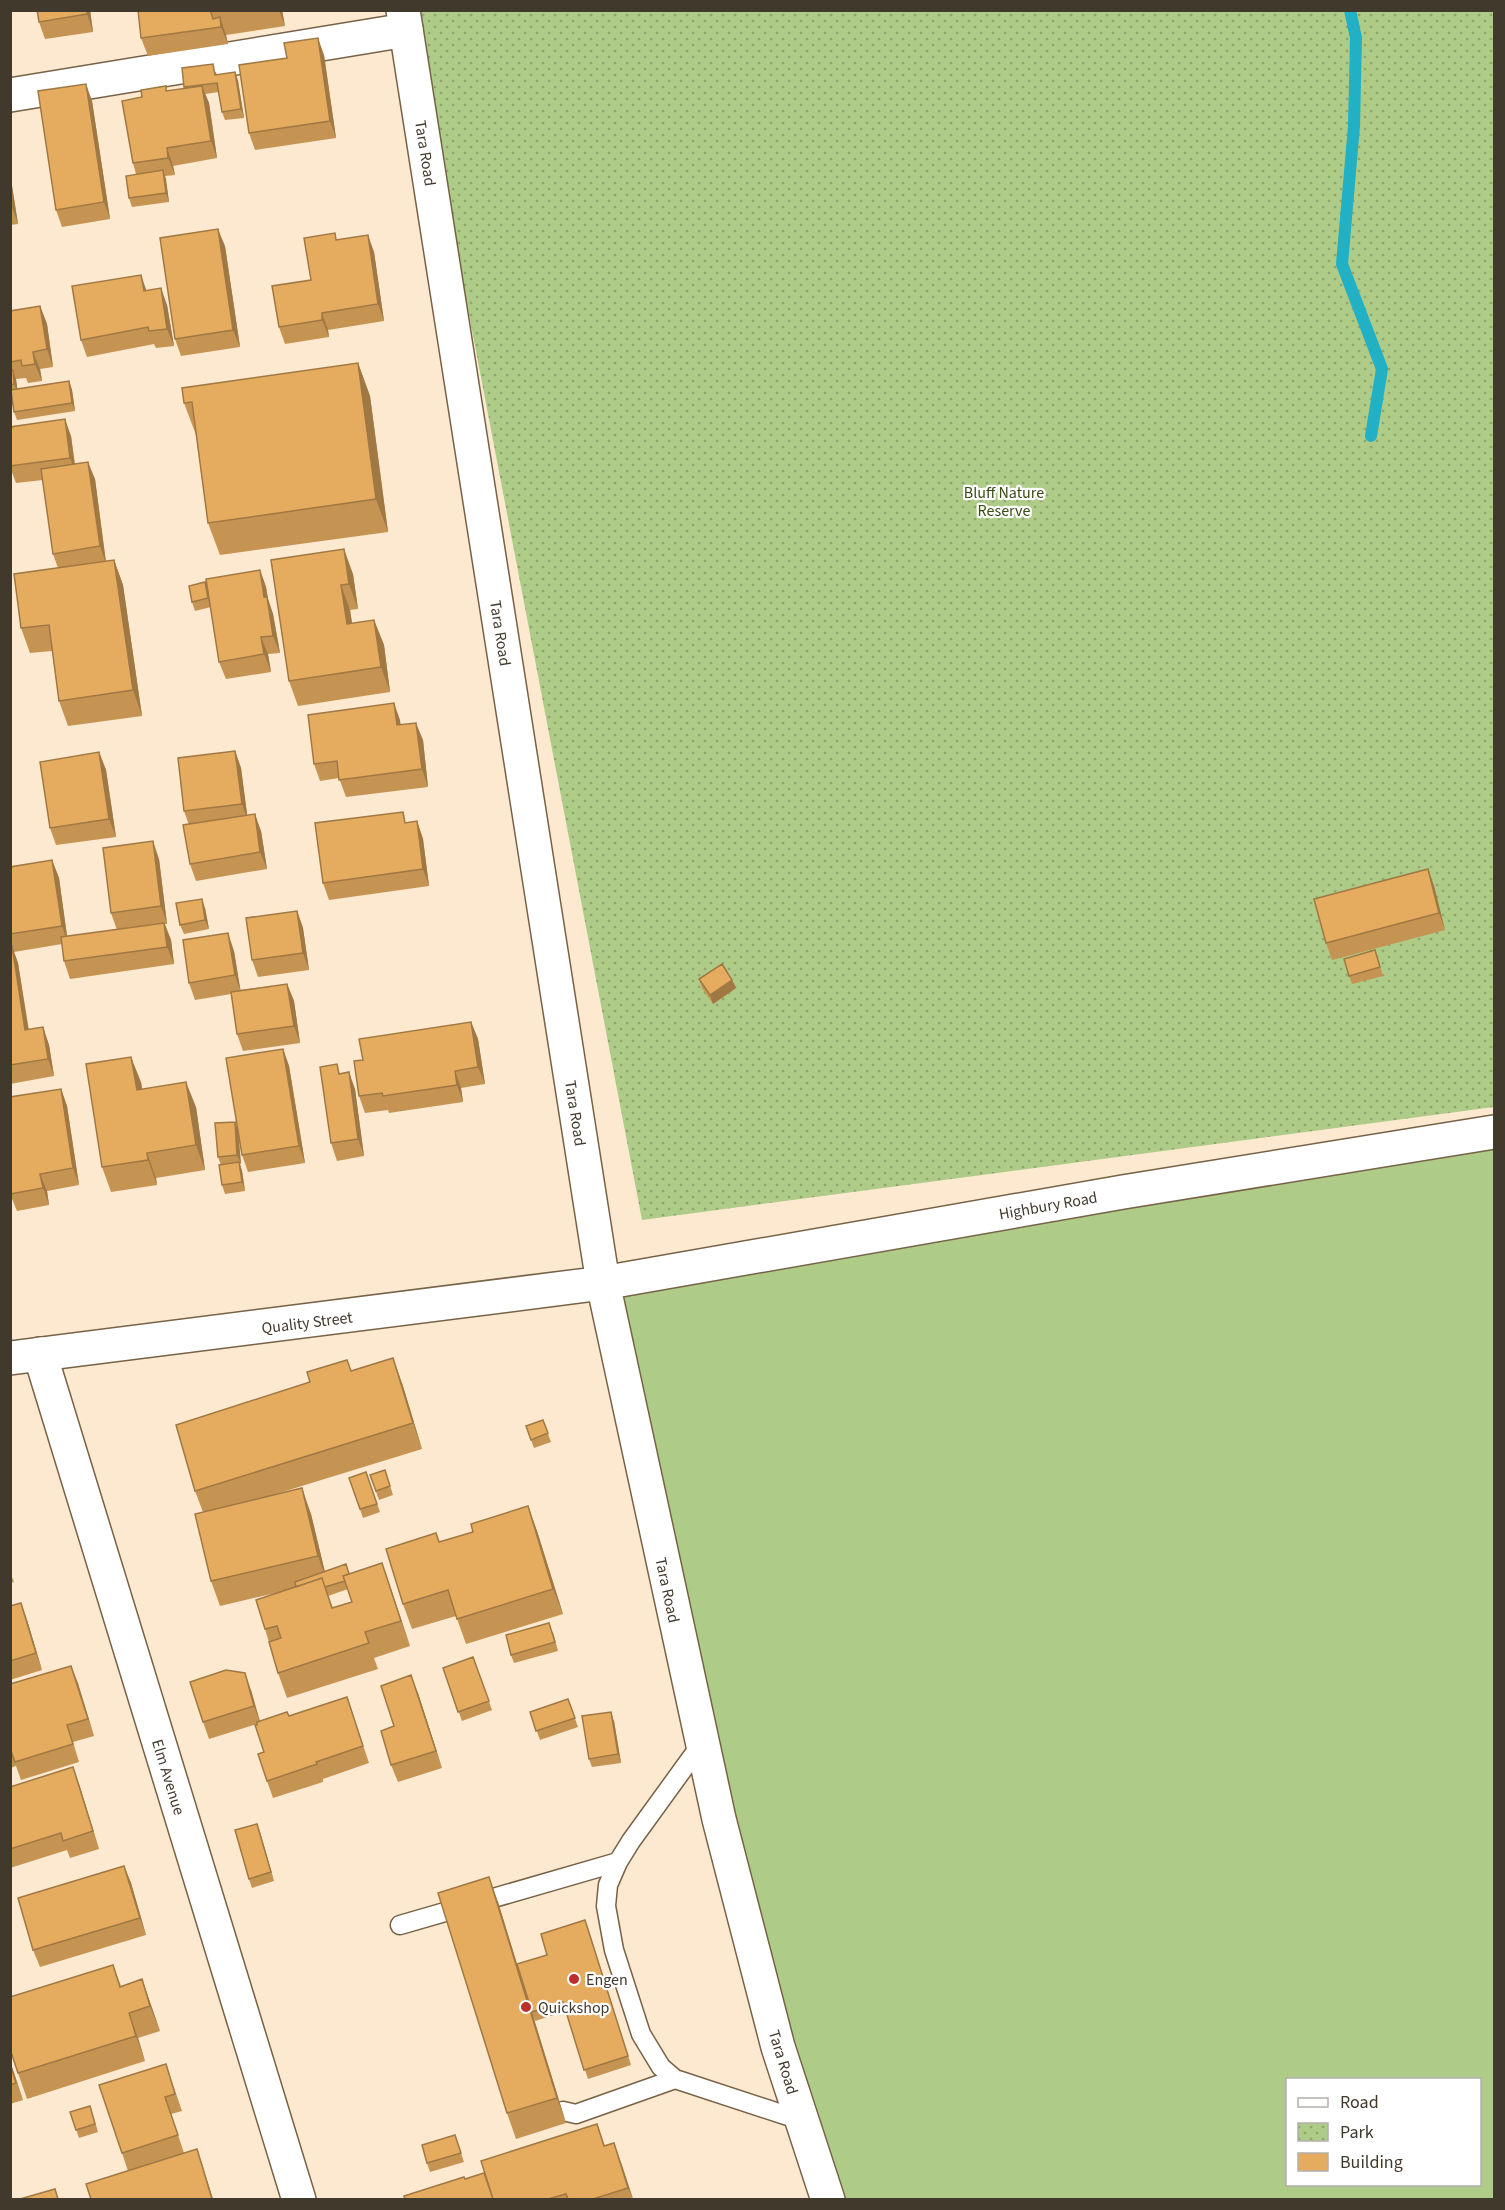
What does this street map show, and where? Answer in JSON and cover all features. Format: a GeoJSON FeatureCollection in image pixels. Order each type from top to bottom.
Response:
{"type":"FeatureCollection","features":[{"type":"Feature","properties":{"kind":"street"},"geometry":{"type":"LineString","coordinates":[[10,95],[405,20]]}},
{"type":"Feature","properties":{"kind":"street","name":"Tara Road"},"geometry":{"type":"LineString","coordinates":[[405,20],[603,1283],[719,1819],[778,2048],[828,2199]]}},
{"type":"Feature","properties":{"kind":"street","name":"Highbury Road"},"geometry":{"type":"LineString","coordinates":[[603,1283],[1123,1192],[1494,1132]]}},
{"type":"Feature","properties":{"kind":"street","name":"Quality Street"},"geometry":{"type":"LineString","coordinates":[[25,1356],[603,1283]]}},
{"type":"Feature","properties":{"kind":"street","name":"Elm Avenue"},"geometry":{"type":"LineString","coordinates":[[25,1356],[299,2199]]}},
{"type":"Feature","properties":{"kind":"lane"},"geometry":{"type":"LineString","coordinates":[[702,1743],[618,1862],[608,1885],[606,1906],[614,1950],[641,2034],[661,2067],[675,2079],[803,2121]]}},
{"type":"Feature","properties":{"kind":"lane"},"geometry":{"type":"LineString","coordinates":[[400,1925],[493,1900],[618,1862]]}},
{"type":"Feature","properties":{"kind":"lane"},"geometry":{"type":"LineString","coordinates":[[563,2110],[576,2114],[675,2079]]}},
{"type":"Feature","properties":{"kind":"green space","name":"Bluff Nature Reserve"},"geometry":{"type":"Polygon","coordinates":[[[411,11],[1494,11],[1494,1107],[642,1220],[411,11]]]}},
{"type":"Feature","properties":{"kind":"green space"},"geometry":{"type":"Polygon","coordinates":[[[1494,1135],[1494,2199],[834,2199],[783,2057],[603,1283],[1494,1135]]]}},
{"type":"Feature","properties":{"kind":"building"},"geometry":{"type":"Polygon","coordinates":[[[37,10],[87,10],[87,14],[39,22],[37,10]]]}},
{"type":"Feature","properties":{"kind":"building"},"geometry":{"type":"Polygon","coordinates":[[[138,10],[210,10],[213,19],[220,17],[221,27],[141,38],[138,10]]]}},
{"type":"Feature","properties":{"kind":"building"},"geometry":{"type":"Polygon","coordinates":[[[318,38],[330,121],[249,133],[239,65],[287,58],[284,43],[318,38]]]}},
{"type":"Feature","properties":{"kind":"building"},"geometry":{"type":"Polygon","coordinates":[[[213,64],[215,75],[235,72],[241,109],[222,112],[217,83],[184,87],[182,68],[213,64]]]}},
{"type":"Feature","properties":{"kind":"building"},"geometry":{"type":"Polygon","coordinates":[[[86,84],[104,202],[56,210],[38,91],[86,84]]]}},
{"type":"Feature","properties":{"kind":"building"},"geometry":{"type":"Polygon","coordinates":[[[166,86],[166,91],[202,86],[211,141],[167,148],[168,158],[133,163],[122,101],[142,97],[141,90],[166,86]]]}},
{"type":"Feature","properties":{"kind":"building"},"geometry":{"type":"Polygon","coordinates":[[[163,170],[166,193],[129,198],[126,176],[163,170]]]}},
{"type":"Feature","properties":{"kind":"building"},"geometry":{"type":"Polygon","coordinates":[[[218,229],[233,330],[175,339],[160,238],[218,229]]]}},
{"type":"Feature","properties":{"kind":"building"},"geometry":{"type":"Polygon","coordinates":[[[335,233],[336,240],[368,235],[378,304],[322,313],[322,320],[279,327],[272,286],[311,280],[304,238],[335,233]]]}},
{"type":"Feature","properties":{"kind":"building"},"geometry":{"type":"Polygon","coordinates":[[[141,275],[144,291],[161,288],[167,329],[149,331],[148,327],[81,340],[72,286],[141,275]]]}},
{"type":"Feature","properties":{"kind":"building"},"geometry":{"type":"Polygon","coordinates":[[[40,306],[47,349],[33,352],[35,364],[22,366],[21,360],[10,362],[10,311],[40,306]]]}},
{"type":"Feature","properties":{"kind":"building"},"geometry":{"type":"Polygon","coordinates":[[[358,363],[376,499],[208,523],[192,402],[184,403],[182,388],[358,363]]]}},
{"type":"Feature","properties":{"kind":"building"},"geometry":{"type":"Polygon","coordinates":[[[13,370],[14,384],[10,385],[10,371],[13,370]]]}},
{"type":"Feature","properties":{"kind":"building"},"geometry":{"type":"Polygon","coordinates":[[[69,381],[72,403],[14,412],[11,390],[69,381]]]}},
{"type":"Feature","properties":{"kind":"building"},"geometry":{"type":"Polygon","coordinates":[[[65,419],[70,458],[10,466],[10,427],[65,419]]]}},
{"type":"Feature","properties":{"kind":"building"},"geometry":{"type":"Polygon","coordinates":[[[88,462],[100,546],[53,554],[41,469],[88,462]]]}},
{"type":"Feature","properties":{"kind":"building"},"geometry":{"type":"Polygon","coordinates":[[[344,549],[349,584],[341,585],[347,624],[374,620],[381,667],[289,681],[271,560],[344,549]]]}},
{"type":"Feature","properties":{"kind":"building"},"geometry":{"type":"Polygon","coordinates":[[[114,560],[133,690],[59,701],[49,625],[21,628],[14,574],[114,560]]]}},
{"type":"Feature","properties":{"kind":"building"},"geometry":{"type":"Polygon","coordinates":[[[260,570],[273,636],[261,637],[264,654],[219,662],[206,579],[260,570]]]}},
{"type":"Feature","properties":{"kind":"building"},"geometry":{"type":"Polygon","coordinates":[[[205,582],[208,598],[192,602],[189,586],[205,582]]]}},
{"type":"Feature","properties":{"kind":"building"},"geometry":{"type":"Polygon","coordinates":[[[394,703],[397,725],[416,723],[422,769],[339,780],[337,761],[314,764],[308,715],[394,703]]]}},
{"type":"Feature","properties":{"kind":"building"},"geometry":{"type":"Polygon","coordinates":[[[235,751],[242,804],[184,811],[178,758],[235,751]]]}},
{"type":"Feature","properties":{"kind":"building"},"geometry":{"type":"Polygon","coordinates":[[[99,752],[109,819],[50,828],[40,762],[99,752]]]}},
{"type":"Feature","properties":{"kind":"building"},"geometry":{"type":"Polygon","coordinates":[[[403,812],[405,823],[417,821],[423,869],[323,883],[315,823],[403,812]]]}},
{"type":"Feature","properties":{"kind":"building"},"geometry":{"type":"Polygon","coordinates":[[[255,814],[260,852],[190,864],[183,825],[255,814]]]}},
{"type":"Feature","properties":{"kind":"building"},"geometry":{"type":"Polygon","coordinates":[[[153,841],[161,906],[111,913],[103,848],[153,841]]]}},
{"type":"Feature","properties":{"kind":"building"},"geometry":{"type":"Polygon","coordinates":[[[52,860],[62,926],[10,934],[10,867],[52,860]]]}},
{"type":"Feature","properties":{"kind":"building"},"geometry":{"type":"Polygon","coordinates":[[[1428,869],[1439,913],[1326,943],[1314,899],[1428,869]]]}},
{"type":"Feature","properties":{"kind":"building"},"geometry":{"type":"Polygon","coordinates":[[[202,899],[205,920],[180,925],[176,903],[202,899]]]}},
{"type":"Feature","properties":{"kind":"building"},"geometry":{"type":"Polygon","coordinates":[[[297,911],[303,953],[252,960],[246,918],[297,911]]]}},
{"type":"Feature","properties":{"kind":"building"},"geometry":{"type":"Polygon","coordinates":[[[164,923],[167,947],[64,961],[61,937],[164,923]]]}},
{"type":"Feature","properties":{"kind":"building"},"geometry":{"type":"Polygon","coordinates":[[[228,933],[235,975],[189,983],[183,940],[228,933]]]}},
{"type":"Feature","properties":{"kind":"building"},"geometry":{"type":"Polygon","coordinates":[[[10,946],[12,946],[25,1030],[43,1027],[48,1059],[10,1065],[10,946]]]}},
{"type":"Feature","properties":{"kind":"building"},"geometry":{"type":"Polygon","coordinates":[[[1375,950],[1380,967],[1349,976],[1344,959],[1375,950]]]}},
{"type":"Feature","properties":{"kind":"building"},"geometry":{"type":"Polygon","coordinates":[[[722,964],[732,980],[710,995],[699,979],[722,964]]]}},
{"type":"Feature","properties":{"kind":"building"},"geometry":{"type":"Polygon","coordinates":[[[287,984],[294,1026],[237,1034],[231,992],[287,984]]]}},
{"type":"Feature","properties":{"kind":"building"},"geometry":{"type":"Polygon","coordinates":[[[471,1022],[478,1067],[455,1071],[457,1085],[383,1096],[382,1093],[359,1096],[354,1061],[363,1060],[359,1039],[471,1022]]]}},
{"type":"Feature","properties":{"kind":"building"},"geometry":{"type":"Polygon","coordinates":[[[283,1049],[299,1146],[242,1155],[226,1058],[283,1049]]]}},
{"type":"Feature","properties":{"kind":"building"},"geometry":{"type":"Polygon","coordinates":[[[131,1057],[137,1090],[186,1082],[196,1145],[147,1153],[148,1160],[102,1167],[86,1064],[131,1057]]]}},
{"type":"Feature","properties":{"kind":"building"},"geometry":{"type":"Polygon","coordinates":[[[337,1064],[339,1074],[349,1072],[358,1139],[331,1143],[320,1067],[337,1064]]]}},
{"type":"Feature","properties":{"kind":"building"},"geometry":{"type":"Polygon","coordinates":[[[61,1089],[73,1168],[40,1174],[43,1188],[10,1194],[10,1097],[61,1089]]]}},
{"type":"Feature","properties":{"kind":"building"},"geometry":{"type":"Polygon","coordinates":[[[235,1122],[237,1155],[218,1157],[215,1123],[235,1122]]]}},
{"type":"Feature","properties":{"kind":"building"},"geometry":{"type":"Polygon","coordinates":[[[239,1162],[242,1182],[222,1185],[219,1165],[239,1162]]]}},
{"type":"Feature","properties":{"kind":"building"},"geometry":{"type":"Polygon","coordinates":[[[393,1358],[413,1423],[195,1491],[176,1425],[310,1382],[307,1372],[347,1360],[351,1371],[393,1358]]]}},
{"type":"Feature","properties":{"kind":"building"},"geometry":{"type":"Polygon","coordinates":[[[543,1420],[548,1433],[531,1440],[526,1426],[543,1420]]]}},
{"type":"Feature","properties":{"kind":"building"},"geometry":{"type":"Polygon","coordinates":[[[385,1470],[390,1486],[376,1491],[370,1475],[385,1470]]]}},
{"type":"Feature","properties":{"kind":"building"},"geometry":{"type":"Polygon","coordinates":[[[366,1472],[377,1504],[360,1509],[349,1478],[366,1472]]]}},
{"type":"Feature","properties":{"kind":"building"},"geometry":{"type":"Polygon","coordinates":[[[302,1488],[318,1556],[211,1581],[195,1514],[302,1488]]]}},
{"type":"Feature","properties":{"kind":"building"},"geometry":{"type":"Polygon","coordinates":[[[528,1506],[553,1589],[457,1619],[448,1590],[403,1604],[386,1549],[436,1533],[439,1542],[473,1532],[471,1524],[528,1506]]]}},
{"type":"Feature","properties":{"kind":"building"},"geometry":{"type":"Polygon","coordinates":[[[382,1563],[401,1621],[365,1632],[369,1643],[278,1673],[269,1642],[281,1638],[277,1626],[265,1629],[256,1600],[322,1578],[332,1608],[352,1602],[343,1576],[382,1563]]]}},
{"type":"Feature","properties":{"kind":"building"},"geometry":{"type":"Polygon","coordinates":[[[346,1564],[349,1574],[343,1576],[345,1581],[325,1587],[322,1578],[296,1587],[295,1582],[346,1564]]]}},
{"type":"Feature","properties":{"kind":"building"},"geometry":{"type":"Polygon","coordinates":[[[21,1603],[36,1653],[10,1661],[10,1606],[21,1603]]]}},
{"type":"Feature","properties":{"kind":"building"},"geometry":{"type":"Polygon","coordinates":[[[549,1623],[555,1642],[511,1655],[506,1635],[549,1623]]]}},
{"type":"Feature","properties":{"kind":"building"},"geometry":{"type":"Polygon","coordinates":[[[473,1657],[489,1701],[458,1712],[443,1668],[473,1657]]]}},
{"type":"Feature","properties":{"kind":"building"},"geometry":{"type":"Polygon","coordinates":[[[71,1666],[88,1719],[67,1725],[73,1744],[15,1762],[10,1748],[10,1684],[71,1666]]]}},
{"type":"Feature","properties":{"kind":"building"},"geometry":{"type":"Polygon","coordinates":[[[226,1670],[245,1673],[254,1706],[203,1722],[190,1682],[226,1670]]]}},
{"type":"Feature","properties":{"kind":"building"},"geometry":{"type":"Polygon","coordinates":[[[411,1675],[436,1751],[391,1765],[381,1731],[394,1726],[381,1686],[411,1675]]]}},
{"type":"Feature","properties":{"kind":"building"},"geometry":{"type":"Polygon","coordinates":[[[347,1697],[363,1746],[267,1781],[258,1754],[264,1752],[255,1725],[257,1722],[287,1712],[289,1716],[347,1697]]]}},
{"type":"Feature","properties":{"kind":"building"},"geometry":{"type":"Polygon","coordinates":[[[568,1699],[575,1718],[536,1731],[530,1712],[568,1699]]]}},
{"type":"Feature","properties":{"kind":"building"},"geometry":{"type":"Polygon","coordinates":[[[611,1712],[618,1754],[589,1759],[582,1716],[611,1712]]]}},
{"type":"Feature","properties":{"kind":"building"},"geometry":{"type":"Polygon","coordinates":[[[73,1767],[93,1831],[63,1841],[61,1833],[10,1849],[10,1787],[73,1767]]]}},
{"type":"Feature","properties":{"kind":"building"},"geometry":{"type":"Polygon","coordinates":[[[257,1824],[271,1872],[249,1879],[235,1830],[257,1824]]]}},
{"type":"Feature","properties":{"kind":"building"},"geometry":{"type":"Polygon","coordinates":[[[124,1866],[140,1918],[33,1950],[18,1898],[124,1866]]]}},
{"type":"Feature","properties":{"kind":"building"},"geometry":{"type":"Polygon","coordinates":[[[489,1877],[557,2098],[507,2113],[438,1893],[489,1877]]]}},
{"type":"Feature","properties":{"kind":"building"},"geometry":{"type":"Polygon","coordinates":[[[585,1920],[628,2056],[584,2070],[563,2002],[532,2012],[517,1964],[547,1955],[541,1934],[585,1920]]]}},
{"type":"Feature","properties":{"kind":"building"},"geometry":{"type":"Polygon","coordinates":[[[113,1965],[120,1987],[142,1979],[150,2006],[129,2013],[136,2036],[18,2073],[10,2049],[10,1997],[113,1965]]]}},
{"type":"Feature","properties":{"kind":"building"},"geometry":{"type":"Polygon","coordinates":[[[10,2064],[16,2083],[10,2085],[10,2064]]]}},
{"type":"Feature","properties":{"kind":"building"},"geometry":{"type":"Polygon","coordinates":[[[166,2064],[175,2094],[165,2097],[178,2135],[122,2153],[99,2085],[166,2064]]]}},
{"type":"Feature","properties":{"kind":"building"},"geometry":{"type":"Polygon","coordinates":[[[90,2106],[95,2124],[76,2130],[70,2112],[90,2106]]]}},
{"type":"Feature","properties":{"kind":"building"},"geometry":{"type":"Polygon","coordinates":[[[597,2124],[604,2146],[614,2143],[628,2188],[593,2199],[568,2199],[566,2194],[548,2199],[493,2199],[481,2161],[597,2124]]]}},
{"type":"Feature","properties":{"kind":"building"},"geometry":{"type":"Polygon","coordinates":[[[455,2135],[461,2153],[427,2163],[422,2145],[455,2135]]]}},
{"type":"Feature","properties":{"kind":"building"},"geometry":{"type":"Polygon","coordinates":[[[197,2149],[212,2199],[91,2199],[86,2184],[197,2149]]]}},
{"type":"Feature","properties":{"kind":"building"},"geometry":{"type":"Polygon","coordinates":[[[484,2173],[493,2199],[405,2199],[404,2196],[464,2177],[465,2179],[484,2173]]]}},
{"type":"Feature","properties":{"kind":"building"},"geometry":{"type":"Polygon","coordinates":[[[55,2189],[58,2199],[20,2199],[55,2189]]]}},
{"type":"Feature","properties":{"kind":"waterway"},"geometry":{"type":"LineString","coordinates":[[1350,10],[1356,38],[1354,126],[1342,264],[1382,369],[1371,436]]}},
{"type":"Feature","properties":{"kind":"place","name":"Engen"},"geometry":{"type":"Point","coordinates":[574,1979]}},
{"type":"Feature","properties":{"kind":"place","name":"Quickshop"},"geometry":{"type":"Point","coordinates":[526,2007]}}]}
